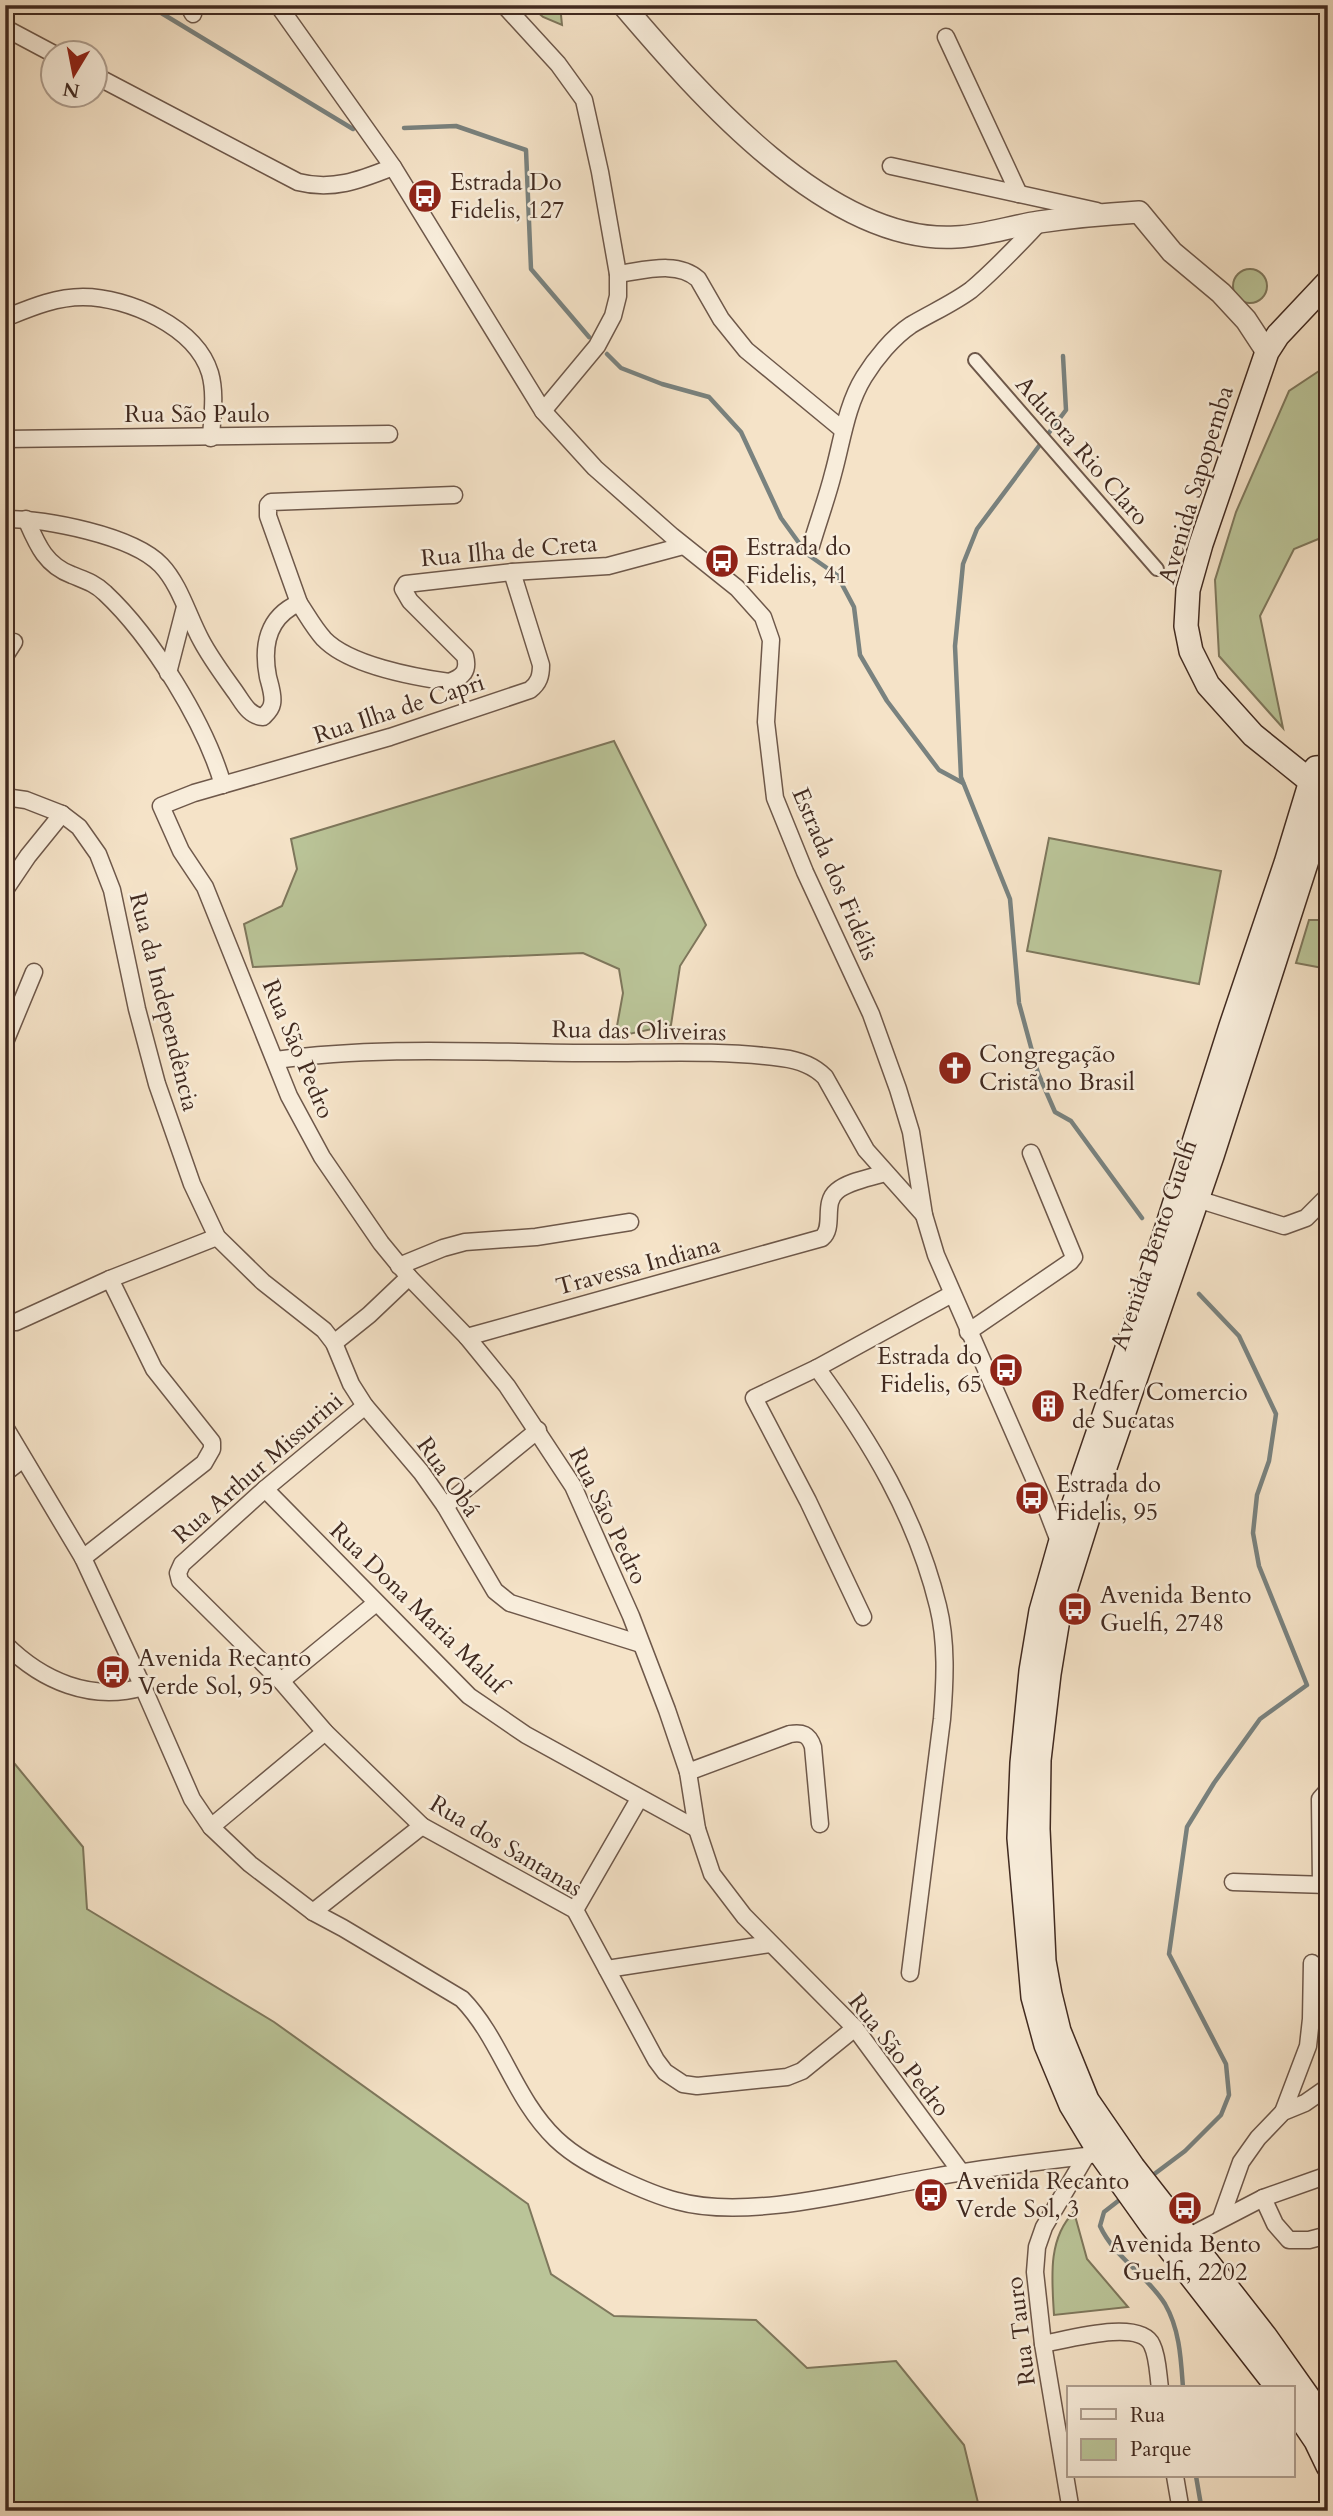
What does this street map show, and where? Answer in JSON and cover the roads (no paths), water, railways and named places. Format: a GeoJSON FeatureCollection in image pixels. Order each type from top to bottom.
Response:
{"type":"FeatureCollection","features":[{"type":"Feature","properties":{"kind":"main road","name":"Avenida Sapopemba"},"geometry":{"type":"LineString","coordinates":[[1320,781],[1292,752],[1234,714],[1200,673],[1188,640],[1186,614],[1188,590],[1201,544],[1267,352],[1278,335],[1328,282]]}},
{"type":"Feature","properties":{"kind":"main road","name":"Avenida Bento Guelfi"},"geometry":{"type":"LineString","coordinates":[[1277,2386],[1179,2242],[1126,2174],[1101,2151],[1087,2100],[1059,2031],[1044,1961],[1038,1829],[1039,1760],[1068,1548],[1155,1296],[1178,1251],[1197,1199],[1320,781]]}},
{"type":"Feature","properties":{"kind":"main road","name":"Avenida Bento Guelfi"},"geometry":{"type":"LineString","coordinates":[[1155,1296],[1167,1231],[1320,781]]}},
{"type":"Feature","properties":{"kind":"main road","name":"Avenida Bento Guelfi"},"geometry":{"type":"LineString","coordinates":[[1179,2242],[1265,2336],[1328,2426]]}},
{"type":"Feature","properties":{"kind":"main road"},"geometry":{"type":"LineString","coordinates":[[1294,2408],[1316,2441],[1328,2466]]}},
{"type":"Feature","properties":{"kind":"street","name":"Estrada dos Fidélis"},"geometry":{"type":"LineString","coordinates":[[278,5],[393,167],[543,411],[595,468],[683,546],[748,598],[761,614],[771,640],[766,722],[775,798],[805,872],[871,1014],[898,1088],[911,1132],[924,1216],[936,1255],[1042,1497],[1068,1548]]}},
{"type":"Feature","properties":{"kind":"street"},"geometry":{"type":"LineString","coordinates":[[504,5],[558,64],[584,100],[618,274],[618,296],[613,316],[597,346],[543,411]]}},
{"type":"Feature","properties":{"kind":"street"},"geometry":{"type":"LineString","coordinates":[[623,5],[676,66],[751,142],[830,200],[887,227],[916,235],[956,237],[1040,222],[1139,212],[1172,253],[1221,293],[1246,320],[1267,352]]}},
{"type":"Feature","properties":{"kind":"street"},"geometry":{"type":"LineString","coordinates":[[5,28],[38,46]]}},
{"type":"Feature","properties":{"kind":"street"},"geometry":{"type":"LineString","coordinates":[[946,37],[1019,194]]}},
{"type":"Feature","properties":{"kind":"street"},"geometry":{"type":"LineString","coordinates":[[108,82],[298,182],[312,186],[335,186],[393,167]]}},
{"type":"Feature","properties":{"kind":"street"},"geometry":{"type":"LineString","coordinates":[[891,166],[1110,214]]}},
{"type":"Feature","properties":{"kind":"street"},"geometry":{"type":"LineString","coordinates":[[811,546],[834,473],[843,430],[864,377],[895,339],[909,327],[951,304],[970,290],[1040,222]]}},
{"type":"Feature","properties":{"kind":"street"},"geometry":{"type":"LineString","coordinates":[[618,274],[674,268],[690,272],[698,279],[721,319],[740,343],[843,430]]}},
{"type":"Feature","properties":{"kind":"street"},"geometry":{"type":"LineString","coordinates":[[5,318],[56,300],[84,297],[121,303],[167,321],[192,344],[209,371],[213,392],[211,438]]}},
{"type":"Feature","properties":{"kind":"street","name":"Adutora Rio Claro"},"geometry":{"type":"LineString","coordinates":[[975,360],[1157,569]]}},
{"type":"Feature","properties":{"kind":"street","name":"Rua São Paulo"},"geometry":{"type":"LineString","coordinates":[[5,439],[388,434]]}},
{"type":"Feature","properties":{"kind":"street"},"geometry":{"type":"LineString","coordinates":[[5,519],[26,519],[84,530],[120,541],[145,553],[161,565],[175,584],[212,659],[247,708],[258,717],[270,710],[273,701],[265,645],[272,627],[282,614],[299,603],[268,516],[268,505],[271,502],[454,495]]}},
{"type":"Feature","properties":{"kind":"street"},"geometry":{"type":"LineString","coordinates":[[26,519],[49,562],[105,592],[156,653],[215,760],[223,785]]}},
{"type":"Feature","properties":{"kind":"street","name":"Rua Ilha de Creta"},"geometry":{"type":"LineString","coordinates":[[299,603],[326,640],[341,652],[379,666],[449,682],[465,673],[465,656],[410,601],[404,593],[404,586],[410,583],[512,572],[608,566],[683,546]]}},
{"type":"Feature","properties":{"kind":"street","name":"Rua Ilha de Capri"},"geometry":{"type":"LineString","coordinates":[[161,806],[223,785],[390,737],[530,690],[540,679],[541,665],[512,572]]}},
{"type":"Feature","properties":{"kind":"street"},"geometry":{"type":"LineString","coordinates":[[168,673],[185,607]]}},
{"type":"Feature","properties":{"kind":"street","name":"Rua da Independência"},"geometry":{"type":"LineString","coordinates":[[5,797],[26,800],[62,814],[79,827],[98,855],[112,890],[137,1009],[157,1084],[192,1184],[217,1237],[262,1282],[318,1325],[334,1343]]}},
{"type":"Feature","properties":{"kind":"street","name":"Rua São Pedro"},"geometry":{"type":"LineString","coordinates":[[161,806],[181,850],[205,887],[289,1096],[322,1157],[355,1207],[404,1272],[467,1337],[507,1386],[573,1486],[641,1644],[688,1772],[696,1829],[712,1874],[744,1916],[855,2028],[961,2172]]}},
{"type":"Feature","properties":{"kind":"street"},"geometry":{"type":"LineString","coordinates":[[5,890],[62,814]]}},
{"type":"Feature","properties":{"kind":"street"},"geometry":{"type":"LineString","coordinates":[[5,1042],[34,972]]}},
{"type":"Feature","properties":{"kind":"street","name":"Rua das Oliveiras"},"geometry":{"type":"LineString","coordinates":[[275,1060],[326,1053],[379,1051],[697,1054],[783,1058],[816,1068],[825,1077],[866,1150],[924,1216]]}},
{"type":"Feature","properties":{"kind":"street"},"geometry":{"type":"LineString","coordinates":[[968,1332],[1073,1259],[1073,1251],[1031,1153]]}},
{"type":"Feature","properties":{"kind":"street","name":"Travessa Indiana"},"geometry":{"type":"LineString","coordinates":[[467,1337],[822,1238],[828,1231],[832,1196],[848,1185],[885,1173]]}},
{"type":"Feature","properties":{"kind":"street"},"geometry":{"type":"LineString","coordinates":[[1197,1199],[1284,1226],[1306,1217],[1328,1196]]}},
{"type":"Feature","properties":{"kind":"street"},"geometry":{"type":"LineString","coordinates":[[334,1343],[369,1315],[404,1272],[443,1248],[465,1242],[536,1237],[630,1222]]}},
{"type":"Feature","properties":{"kind":"street"},"geometry":{"type":"LineString","coordinates":[[16,1322],[110,1279],[217,1237]]}},
{"type":"Feature","properties":{"kind":"street"},"geometry":{"type":"LineString","coordinates":[[83,1558],[204,1463],[212,1449],[212,1442],[154,1369],[110,1279]]}},
{"type":"Feature","properties":{"kind":"street"},"geometry":{"type":"LineString","coordinates":[[863,1617],[808,1501],[754,1398],[817,1368],[952,1294]]}},
{"type":"Feature","properties":{"kind":"street","name":"Rua Obá"},"geometry":{"type":"LineString","coordinates":[[334,1343],[351,1384],[365,1406],[421,1472],[445,1506],[495,1591],[510,1603],[641,1644]]}},
{"type":"Feature","properties":{"kind":"street"},"geometry":{"type":"LineString","coordinates":[[817,1368],[860,1429],[908,1514],[938,1607],[945,1685],[910,1973]]}},
{"type":"Feature","properties":{"kind":"street","name":"Rua Arthur Missurini"},"geometry":{"type":"LineString","coordinates":[[182,1564],[265,1489],[365,1406]]}},
{"type":"Feature","properties":{"kind":"street"},"geometry":{"type":"LineString","coordinates":[[5,1427],[83,1558],[192,1799],[211,1827],[250,1864],[313,1913],[343,1927],[462,1998],[476,2013],[514,2083],[539,2119],[555,2138],[581,2160],[678,2202],[744,2208],[777,2205],[961,2172],[1101,2151]]}},
{"type":"Feature","properties":{"kind":"street"},"geometry":{"type":"LineString","coordinates":[[445,1506],[538,1430]]}},
{"type":"Feature","properties":{"kind":"street"},"geometry":{"type":"LineString","coordinates":[[5,1473],[23,1459]]}},
{"type":"Feature","properties":{"kind":"street","name":"Rua Dona Maria Maluf"},"geometry":{"type":"LineString","coordinates":[[265,1489],[469,1696],[526,1735],[696,1829]]}},
{"type":"Feature","properties":{"kind":"street","name":"Rua dos Santanas"},"geometry":{"type":"LineString","coordinates":[[182,1564],[178,1573],[180,1581],[281,1681],[325,1732],[422,1826],[575,1910],[656,2060],[674,2080],[697,2086],[787,2077],[802,2071],[855,2028]]}},
{"type":"Feature","properties":{"kind":"street"},"geometry":{"type":"LineString","coordinates":[[281,1681],[376,1603]]}},
{"type":"Feature","properties":{"kind":"street"},"geometry":{"type":"LineString","coordinates":[[5,1644],[34,1668],[63,1684],[106,1693],[127,1692],[143,1687]]}},
{"type":"Feature","properties":{"kind":"street"},"geometry":{"type":"LineString","coordinates":[[211,1827],[325,1732]]}},
{"type":"Feature","properties":{"kind":"street"},"geometry":{"type":"LineString","coordinates":[[688,1772],[790,1734],[805,1734],[813,1747],[820,1824]]}},
{"type":"Feature","properties":{"kind":"street"},"geometry":{"type":"LineString","coordinates":[[1233,1882],[1325,1885],[1320,1799],[1328,1790]]}},
{"type":"Feature","properties":{"kind":"street"},"geometry":{"type":"LineString","coordinates":[[575,1910],[639,1799]]}},
{"type":"Feature","properties":{"kind":"street"},"geometry":{"type":"LineString","coordinates":[[313,1913],[422,1826]]}},
{"type":"Feature","properties":{"kind":"street"},"geometry":{"type":"LineString","coordinates":[[607,1969],[770,1944]]}},
{"type":"Feature","properties":{"kind":"street"},"geometry":{"type":"LineString","coordinates":[[1221,2218],[1241,2162],[1258,2138],[1283,2112],[1308,2046],[1312,1963]]}},
{"type":"Feature","properties":{"kind":"street"},"geometry":{"type":"LineString","coordinates":[[1283,2112],[1305,2103],[1328,2087]]}},
{"type":"Feature","properties":{"kind":"street","name":"Rua Tauro"},"geometry":{"type":"LineString","coordinates":[[1071,2511],[1043,2344],[1035,2272],[1037,2247],[1044,2227],[1101,2151]]}},
{"type":"Feature","properties":{"kind":"street"},"geometry":{"type":"LineString","coordinates":[[1179,2242],[1221,2218],[1263,2199],[1328,2175]]}},
{"type":"Feature","properties":{"kind":"street"},"geometry":{"type":"LineString","coordinates":[[1263,2199],[1275,2224],[1289,2240],[1309,2240],[1328,2235]]}},
{"type":"Feature","properties":{"kind":"street"},"geometry":{"type":"LineString","coordinates":[[1043,2344],[1116,2331],[1139,2334],[1153,2345],[1160,2386]]}},
{"type":"Feature","properties":{"kind":"street"},"geometry":{"type":"LineString","coordinates":[[1175,2478],[1181,2511]]}},
{"type":"Feature","properties":{"kind":"waterway"},"geometry":{"type":"LineString","coordinates":[[148,5],[353,129]]}},
{"type":"Feature","properties":{"kind":"waterway"},"geometry":{"type":"LineString","coordinates":[[404,128],[456,126],[526,150],[531,269],[589,337]]}},
{"type":"Feature","properties":{"kind":"waterway"},"geometry":{"type":"LineString","coordinates":[[607,354],[621,368],[662,384],[709,397],[741,432],[781,518],[807,554],[837,575],[854,607],[860,655],[887,701],[939,770],[963,783]]}},
{"type":"Feature","properties":{"kind":"waterway"},"geometry":{"type":"LineString","coordinates":[[1063,356],[1066,410],[977,529],[963,564],[955,646],[961,777],[1010,899],[1019,1003],[1038,1073],[1055,1112],[1071,1121],[1142,1218]]}},
{"type":"Feature","properties":{"kind":"waterway"},"geometry":{"type":"LineString","coordinates":[[1149,2178],[1185,2151],[1221,2115],[1229,2095],[1226,2064],[1169,1954],[1187,1827],[1214,1783],[1260,1719],[1307,1685],[1259,1566],[1253,1533],[1257,1495],[1269,1461],[1276,1414],[1239,1336],[1199,1294]]}},
{"type":"Feature","properties":{"kind":"waterway"},"geometry":{"type":"LineString","coordinates":[[1122,2198],[1104,2212],[1100,2226],[1122,2257],[1165,2304],[1177,2335],[1183,2386]]}},
{"type":"Feature","properties":{"kind":"waterway"},"geometry":{"type":"LineString","coordinates":[[1196,2478],[1202,2511]]}},
{"type":"Feature","properties":{"kind":"place","name":"Estrada Do Fidelis, 127"},"geometry":{"type":"Point","coordinates":[425,196]}},
{"type":"Feature","properties":{"kind":"place","name":"Estrada do Fidelis, 41"},"geometry":{"type":"Point","coordinates":[722,561]}},
{"type":"Feature","properties":{"kind":"place","name":"Congregação Cristã no Brasil"},"geometry":{"type":"Point","coordinates":[955,1068]}},
{"type":"Feature","properties":{"kind":"place","name":"Estrada do Fidelis, 65"},"geometry":{"type":"Point","coordinates":[1006,1370]}},
{"type":"Feature","properties":{"kind":"place","name":"Redfer Comercio de Sucatas"},"geometry":{"type":"Point","coordinates":[1048,1406]}},
{"type":"Feature","properties":{"kind":"place","name":"Estrada do Fidelis, 95"},"geometry":{"type":"Point","coordinates":[1032,1498]}},
{"type":"Feature","properties":{"kind":"place","name":"Avenida Bento Guelfi, 2748"},"geometry":{"type":"Point","coordinates":[1075,1609]}},
{"type":"Feature","properties":{"kind":"place","name":"Avenida Recanto Verde Sol, 95"},"geometry":{"type":"Point","coordinates":[113,1672]}},
{"type":"Feature","properties":{"kind":"place","name":"Avenida Recanto Verde Sol, 3"},"geometry":{"type":"Point","coordinates":[931,2195]}},
{"type":"Feature","properties":{"kind":"place","name":"Avenida Bento Guelfi, 2202"},"geometry":{"type":"Point","coordinates":[1185,2208]}}]}
